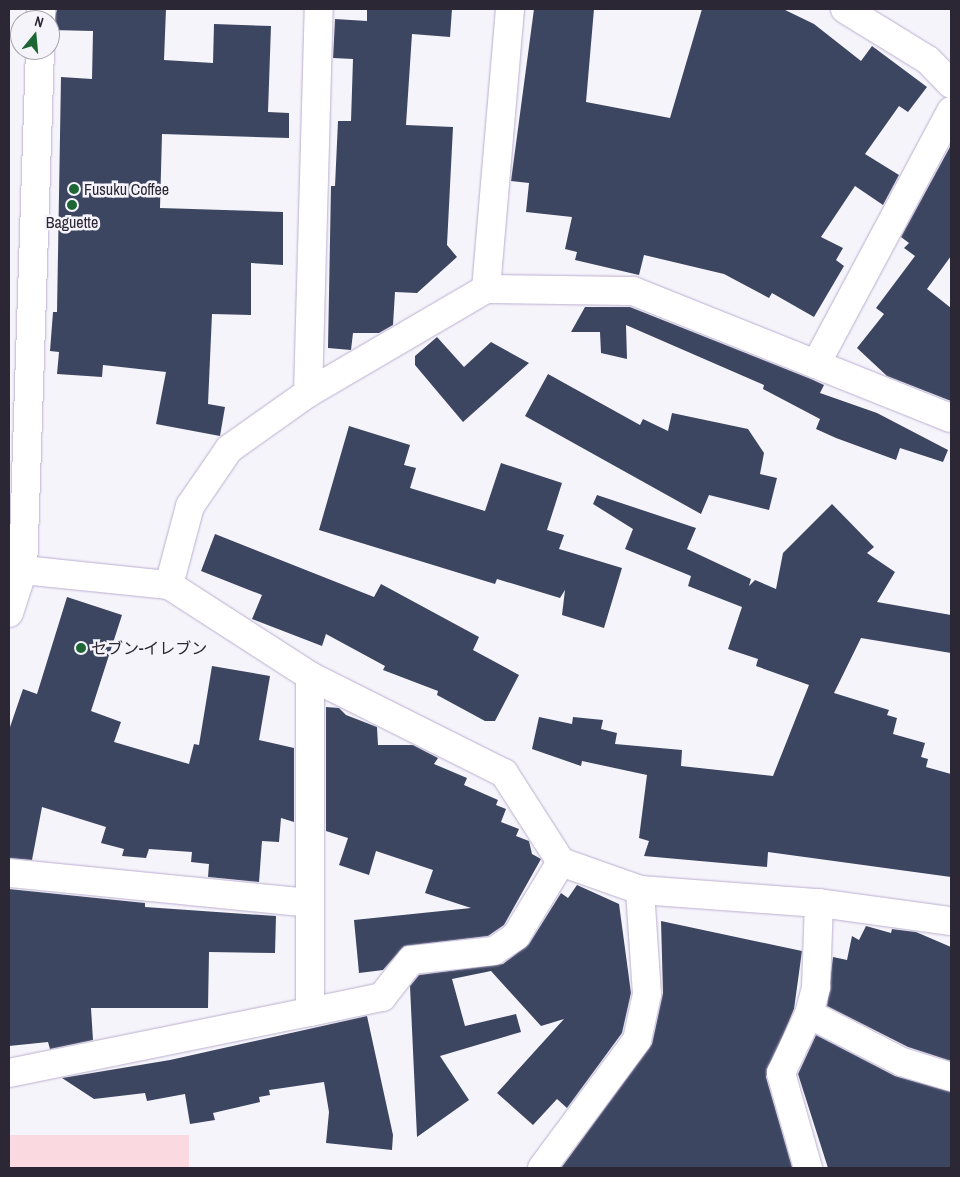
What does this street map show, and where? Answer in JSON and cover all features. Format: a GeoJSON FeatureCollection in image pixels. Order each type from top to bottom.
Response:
{"type":"FeatureCollection","features":[{"type":"Feature","properties":{"kind":"street"},"geometry":{"type":"LineString","coordinates":[[308,393],[319,9]]}},
{"type":"Feature","properties":{"kind":"street"},"geometry":{"type":"LineString","coordinates":[[486,288],[510,9]]}},
{"type":"Feature","properties":{"kind":"street"},"geometry":{"type":"LineString","coordinates":[[845,9],[928,60],[951,84]]}},
{"type":"Feature","properties":{"kind":"street"},"geometry":{"type":"LineString","coordinates":[[9,613],[23,570],[40,60]]}},
{"type":"Feature","properties":{"kind":"street"},"geometry":{"type":"LineString","coordinates":[[816,364],[951,111]]}},
{"type":"Feature","properties":{"kind":"street"},"geometry":{"type":"LineString","coordinates":[[169,585],[190,506],[230,449],[308,393],[486,288],[633,291],[951,418]]}},
{"type":"Feature","properties":{"kind":"street"},"geometry":{"type":"LineString","coordinates":[[23,570],[169,585],[310,676],[504,773],[561,862],[640,890],[818,903],[951,921]]}},
{"type":"Feature","properties":{"kind":"street"},"geometry":{"type":"LineString","coordinates":[[310,676],[307,903],[310,1012]]}},
{"type":"Feature","properties":{"kind":"street"},"geometry":{"type":"LineString","coordinates":[[9,1073],[382,997],[411,960],[494,951],[516,936],[561,862]]}},
{"type":"Feature","properties":{"kind":"street"},"geometry":{"type":"LineString","coordinates":[[9,873],[307,903]]}},
{"type":"Feature","properties":{"kind":"street"},"geometry":{"type":"LineString","coordinates":[[542,1168],[637,1040],[647,994],[640,890]]}},
{"type":"Feature","properties":{"kind":"street"},"geometry":{"type":"LineString","coordinates":[[808,1168],[780,1073],[808,1014],[816,987],[818,903]]}},
{"type":"Feature","properties":{"kind":"street"},"geometry":{"type":"LineString","coordinates":[[808,1014],[902,1062],[951,1078]]}},
{"type":"Feature","properties":{"kind":"shaded area"},"geometry":{"type":"Polygon","coordinates":[[[9,1135],[189,1135],[189,1168],[9,1168],[9,1135]]]}},
{"type":"Feature","properties":{"kind":"building"},"geometry":{"type":"Polygon","coordinates":[[[166,9],[164,60],[213,63],[214,24],[271,26],[268,112],[289,113],[289,138],[162,134],[160,208],[283,212],[283,265],[251,263],[251,315],[212,314],[208,404],[225,407],[220,436],[156,424],[166,372],[103,365],[102,377],[57,374],[59,352],[50,351],[53,312],[57,312],[61,77],[92,79],[93,31],[60,30],[60,10],[57,10],[166,9]]]}},
{"type":"Feature","properties":{"kind":"building"},"geometry":{"type":"Polygon","coordinates":[[[367,9],[452,9],[450,37],[412,34],[406,125],[453,127],[447,245],[457,257],[417,293],[395,292],[393,325],[379,333],[353,333],[351,350],[328,348],[331,186],[335,186],[338,121],[351,121],[353,59],[333,58],[335,19],[367,21],[367,9]]]}},
{"type":"Feature","properties":{"kind":"building"},"geometry":{"type":"Polygon","coordinates":[[[534,9],[594,9],[586,102],[670,118],[702,9],[783,9],[814,24],[861,61],[872,46],[927,87],[908,112],[899,106],[865,154],[899,175],[883,205],[855,186],[821,237],[843,248],[836,260],[844,266],[814,317],[772,293],[769,298],[724,274],[644,255],[639,275],[575,260],[577,252],[565,249],[572,217],[526,212],[529,183],[511,181],[534,9]]]}},
{"type":"Feature","properties":{"kind":"building"},"geometry":{"type":"Polygon","coordinates":[[[951,145],[951,256],[927,289],[951,308],[951,401],[887,376],[857,348],[884,314],[876,308],[915,256],[904,248],[909,243],[901,237],[951,145]]]}},
{"type":"Feature","properties":{"kind":"building"},"geometry":{"type":"Polygon","coordinates":[[[585,307],[630,307],[811,379],[824,385],[820,393],[877,413],[948,450],[943,462],[900,448],[896,460],[836,438],[816,429],[820,419],[763,389],[764,385],[626,325],[627,359],[601,353],[600,332],[571,332],[585,307]]]}},
{"type":"Feature","properties":{"kind":"building"},"geometry":{"type":"Polygon","coordinates":[[[437,337],[464,367],[491,342],[529,363],[463,422],[415,365],[415,356],[437,337]]]}},
{"type":"Feature","properties":{"kind":"building"},"geometry":{"type":"Polygon","coordinates":[[[548,374],[640,425],[643,419],[668,431],[672,413],[748,429],[764,453],[760,474],[777,478],[769,510],[709,495],[701,514],[525,416],[548,374]]]}},
{"type":"Feature","properties":{"kind":"building"},"geometry":{"type":"Polygon","coordinates":[[[349,426],[410,445],[404,465],[416,468],[410,488],[485,511],[501,463],[562,483],[547,530],[564,535],[559,549],[622,568],[604,628],[562,615],[565,590],[560,598],[497,579],[495,584],[319,530],[349,426]]]}},
{"type":"Feature","properties":{"kind":"building"},"geometry":{"type":"Polygon","coordinates":[[[597,495],[696,528],[687,549],[751,579],[749,586],[755,580],[776,589],[783,553],[832,504],[874,547],[867,553],[895,572],[877,602],[951,615],[951,653],[861,638],[834,693],[889,710],[887,715],[897,718],[893,734],[925,743],[921,757],[928,759],[926,767],[951,774],[951,877],[768,852],[767,867],[644,856],[649,841],[639,838],[647,775],[582,761],[581,766],[532,749],[539,717],[572,724],[573,717],[603,720],[601,729],[617,733],[615,744],[682,750],[681,766],[773,776],[809,685],[756,666],[758,659],[728,649],[742,607],[688,586],[691,576],[625,549],[633,529],[593,504],[597,495]]]}},
{"type":"Feature","properties":{"kind":"building"},"geometry":{"type":"Polygon","coordinates":[[[215,534],[374,597],[381,584],[479,637],[473,650],[519,675],[495,721],[485,721],[437,695],[438,691],[383,670],[385,666],[326,634],[322,646],[252,619],[262,595],[201,571],[215,534]]]}},
{"type":"Feature","properties":{"kind":"building"},"geometry":{"type":"Polygon","coordinates":[[[67,597],[122,615],[91,711],[121,722],[114,742],[189,764],[194,744],[199,745],[212,666],[270,676],[259,740],[294,748],[294,822],[281,818],[279,842],[262,841],[259,882],[208,877],[209,864],[191,862],[192,852],[149,849],[146,858],[122,856],[124,849],[101,843],[106,827],[42,807],[32,860],[9,858],[9,730],[23,689],[37,694],[67,597]]]}},
{"type":"Feature","properties":{"kind":"building"},"geometry":{"type":"Polygon","coordinates":[[[326,707],[339,708],[346,715],[377,727],[378,745],[413,745],[438,758],[434,764],[467,778],[464,785],[498,800],[496,805],[506,809],[501,822],[519,829],[516,836],[529,841],[532,854],[541,859],[504,925],[488,936],[404,946],[383,970],[359,973],[354,920],[471,908],[425,893],[433,870],[376,851],[369,875],[339,865],[348,838],[326,831],[326,707]]]}},
{"type":"Feature","properties":{"kind":"building"},"geometry":{"type":"Polygon","coordinates":[[[577,885],[619,904],[631,993],[622,1033],[567,1108],[557,1099],[533,1125],[497,1093],[564,1019],[541,1026],[491,971],[452,979],[465,1026],[516,1014],[521,1032],[440,1056],[469,1100],[417,1137],[410,986],[419,975],[503,964],[529,944],[561,893],[568,898],[577,885]]]}},
{"type":"Feature","properties":{"kind":"building"},"geometry":{"type":"Polygon","coordinates":[[[9,889],[145,903],[145,907],[276,916],[275,953],[209,952],[208,1008],[91,1008],[93,1040],[50,1049],[48,1042],[9,1046],[9,889]]]}},
{"type":"Feature","properties":{"kind":"building"},"geometry":{"type":"Polygon","coordinates":[[[661,921],[802,951],[794,1009],[766,1077],[792,1167],[561,1168],[652,1044],[663,993],[661,921]]]}},
{"type":"Feature","properties":{"kind":"building"},"geometry":{"type":"Polygon","coordinates":[[[866,926],[891,933],[892,929],[916,932],[951,947],[951,1061],[908,1047],[827,1006],[833,957],[847,960],[852,936],[859,940],[866,926]]]}},
{"type":"Feature","properties":{"kind":"building"},"geometry":{"type":"Polygon","coordinates":[[[367,1016],[393,1135],[392,1150],[326,1143],[329,1112],[324,1082],[269,1090],[270,1095],[259,1097],[260,1102],[213,1113],[215,1120],[190,1124],[185,1094],[147,1101],[145,1093],[94,1099],[62,1078],[170,1060],[367,1016]]]}},
{"type":"Feature","properties":{"kind":"building"},"geometry":{"type":"Polygon","coordinates":[[[816,1035],[895,1076],[951,1092],[951,1168],[828,1168],[798,1074],[816,1035]]]}},
{"type":"Feature","properties":{"kind":"place","name":"Fusuku Coffee"},"geometry":{"type":"Point","coordinates":[74,189]}},
{"type":"Feature","properties":{"kind":"place","name":"Baguette"},"geometry":{"type":"Point","coordinates":[72,205]}},
{"type":"Feature","properties":{"kind":"place","name":"セブン-イレブン"},"geometry":{"type":"Point","coordinates":[81,648]}}]}
